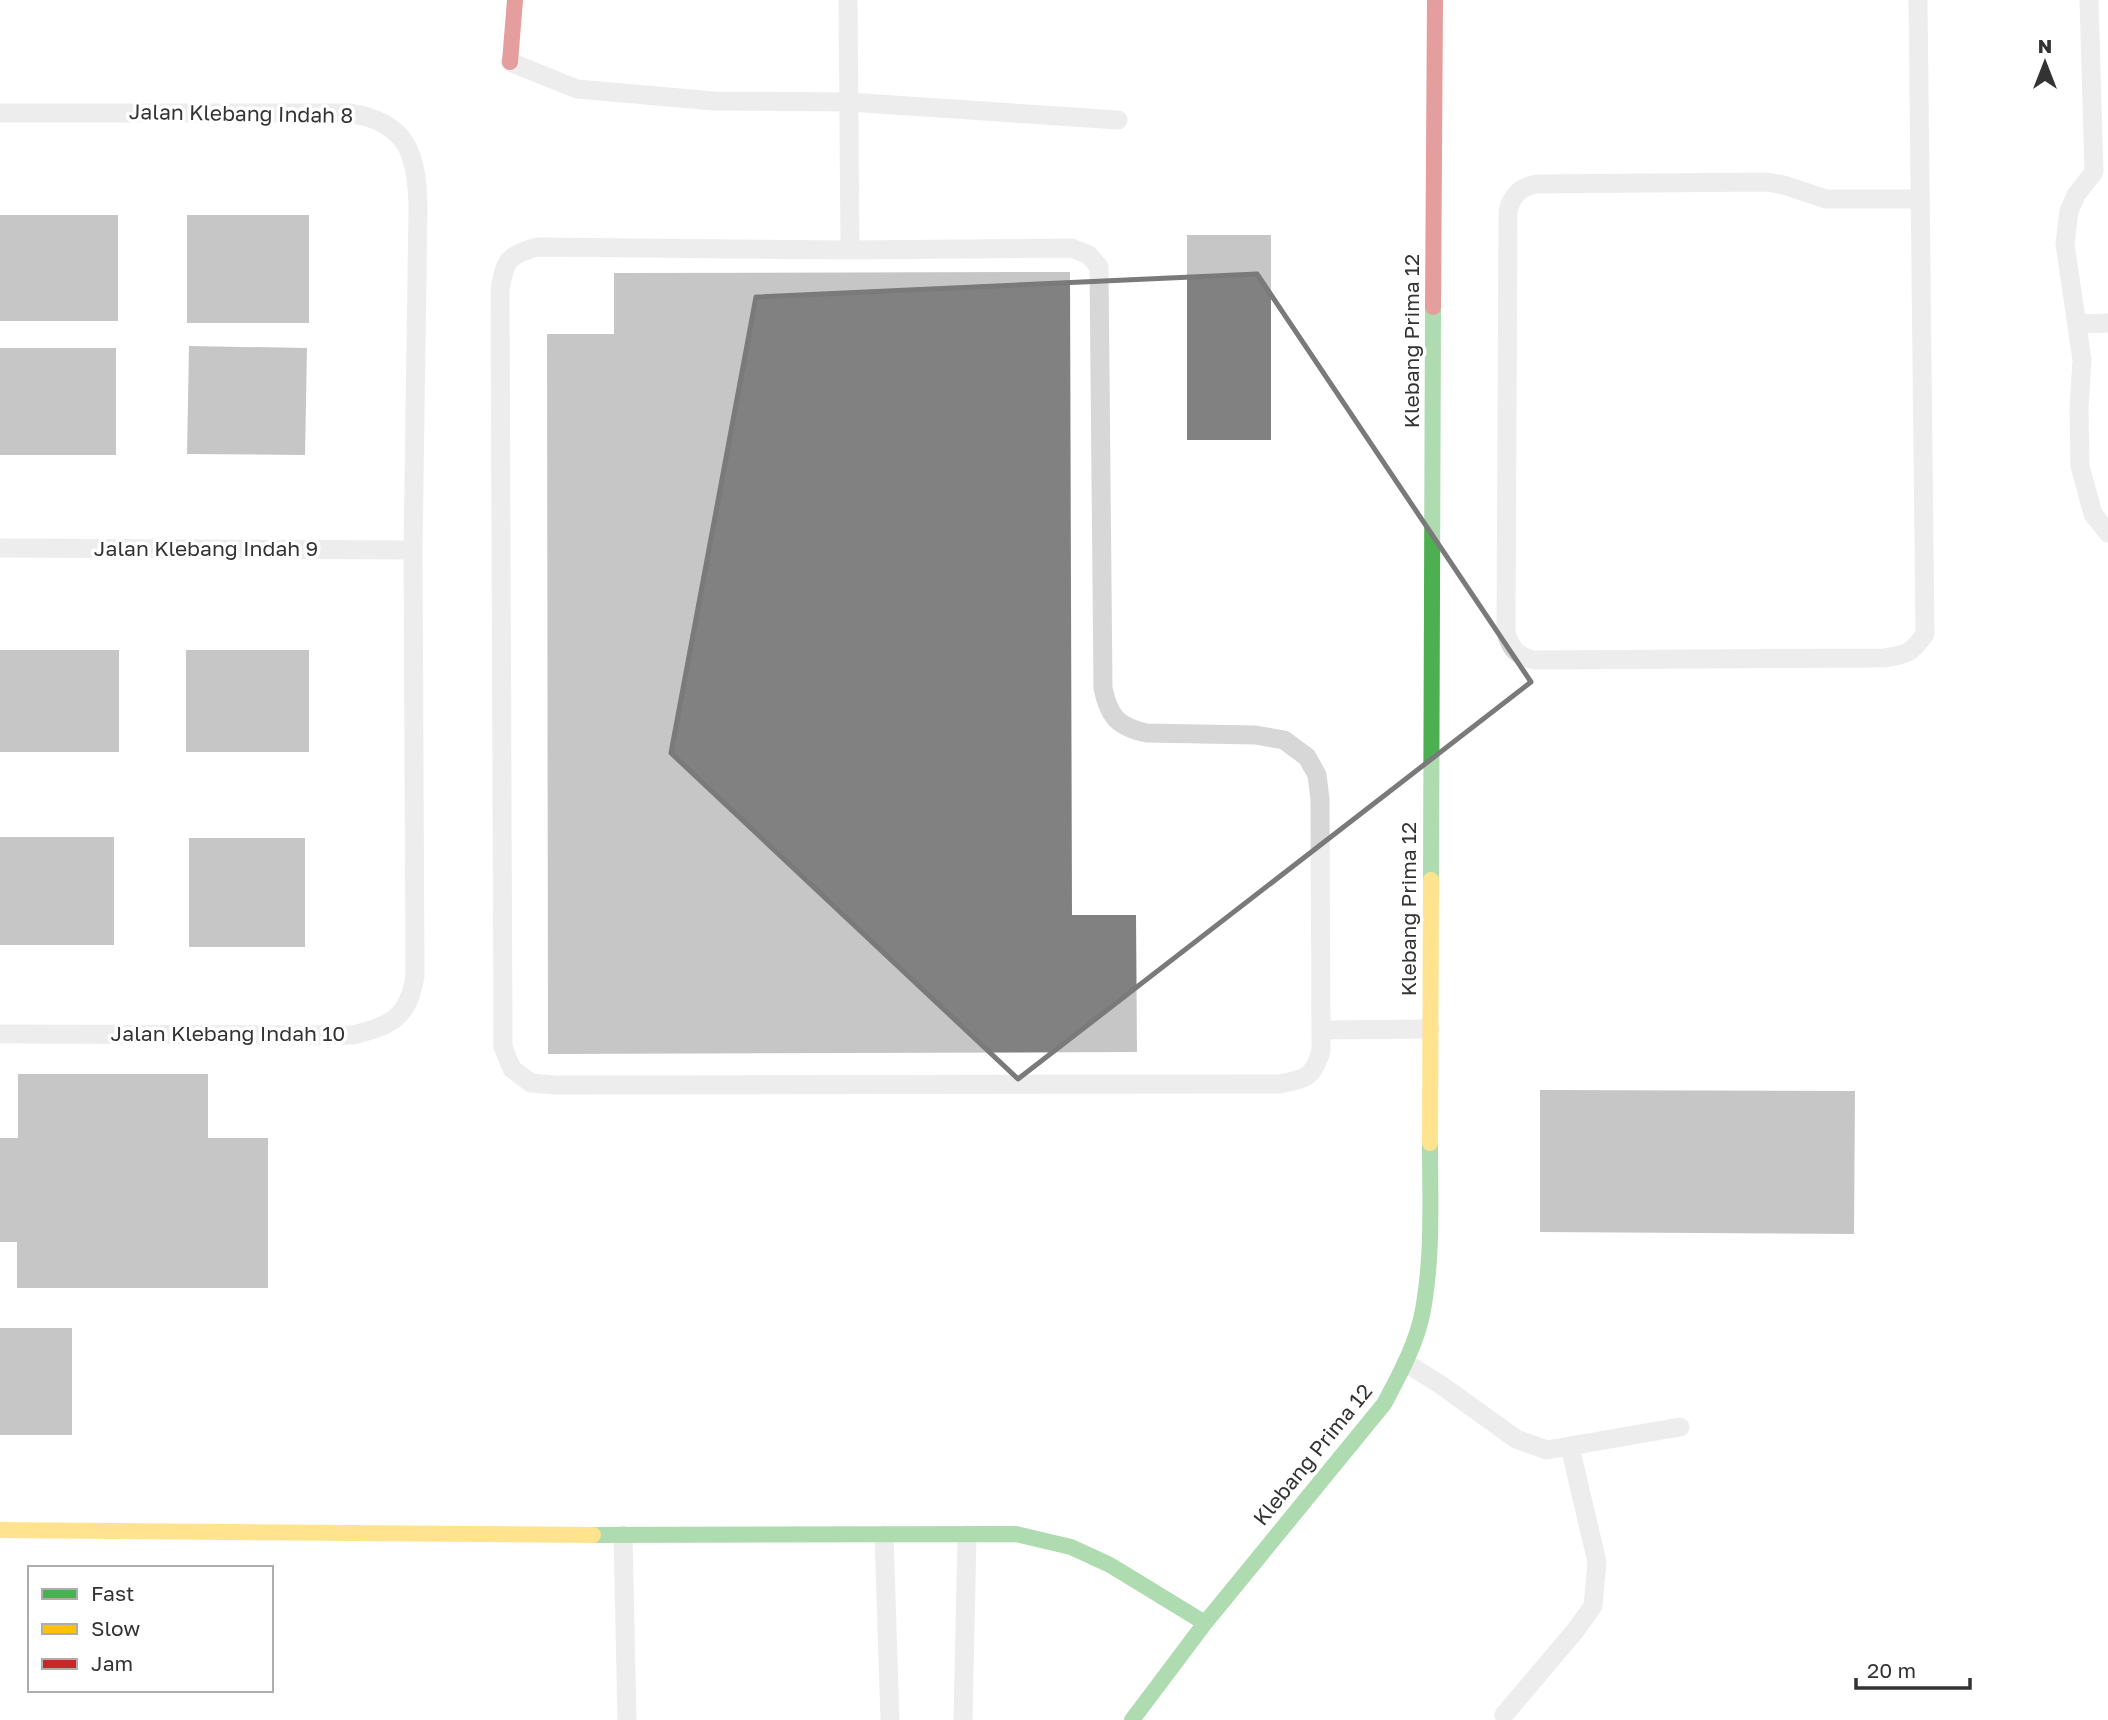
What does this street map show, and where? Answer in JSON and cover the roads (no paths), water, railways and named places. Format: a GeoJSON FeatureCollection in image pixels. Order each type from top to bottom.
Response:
{"type":"FeatureCollection","features":[{"type":"Feature","properties":{"kind":"street"},"geometry":{"type":"LineString","coordinates":[[510,62],[515,0]]}},
{"type":"Feature","properties":{"kind":"street","name":"Klebang Prima 12"},"geometry":{"type":"LineString","coordinates":[[1132,1720],[1205,1623],[1384,1404],[1406,1363],[1423,1312],[1430,1252],[1435,0]]}},
{"type":"Feature","properties":{"kind":"street"},"geometry":{"type":"LineString","coordinates":[[0,1530],[623,1535],[1016,1534],[1071,1546],[1110,1565],[1205,1623]]}},
{"type":"Feature","properties":{"kind":"lane"},"geometry":{"type":"LineString","coordinates":[[848,0],[850,250]]}},
{"type":"Feature","properties":{"kind":"lane"},"geometry":{"type":"LineString","coordinates":[[1918,0],[1925,634],[1916,648],[1903,655],[1884,658],[1535,660],[1515,652],[1506,632],[1506,605],[1508,211],[1517,192],[1536,184],[1766,182],[1826,199],[1920,199]]}},
{"type":"Feature","properties":{"kind":"lane"},"geometry":{"type":"LineString","coordinates":[[2089,0],[2101,178],[2076,195],[2069,211],[2065,244],[2082,360],[2079,407],[2080,466],[2093,514],[2108,533]]}},
{"type":"Feature","properties":{"kind":"lane"},"geometry":{"type":"LineString","coordinates":[[510,62],[577,89],[714,101],[849,102],[1118,120]]}},
{"type":"Feature","properties":{"kind":"lane","name":"Jalan Klebang Indah 8"},"geometry":{"type":"LineString","coordinates":[[0,113],[349,113],[370,117],[389,126],[404,141],[414,160],[418,208],[413,550]]}},
{"type":"Feature","properties":{"kind":"lane"},"geometry":{"type":"LineString","coordinates":[[537,247],[850,250],[1072,248],[1089,255],[1099,267],[1103,688],[1106,705],[1116,720],[1130,729],[1147,733],[1255,735],[1284,740],[1307,757],[1317,775],[1320,799],[1321,1031],[1321,1051],[1315,1068],[1300,1080],[1279,1084],[556,1085],[531,1083],[512,1069],[503,1047],[500,290],[504,267],[516,253],[537,247]]}},
{"type":"Feature","properties":{"kind":"lane"},"geometry":{"type":"LineString","coordinates":[[2078,324],[2108,323]]}},
{"type":"Feature","properties":{"kind":"lane","name":"Jalan Klebang Indah 9"},"geometry":{"type":"LineString","coordinates":[[0,548],[413,550]]}},
{"type":"Feature","properties":{"kind":"lane","name":"Jalan Klebang Indah 10"},"geometry":{"type":"LineString","coordinates":[[0,1034],[353,1035],[376,1030],[391,1022],[404,1009],[412,993],[415,976],[413,550]]}},
{"type":"Feature","properties":{"kind":"lane"},"geometry":{"type":"LineString","coordinates":[[1321,1031],[1430,1029]]}},
{"type":"Feature","properties":{"kind":"lane"},"geometry":{"type":"LineString","coordinates":[[1406,1363],[1516,1438],[1547,1450],[1680,1427]]}},
{"type":"Feature","properties":{"kind":"lane"},"geometry":{"type":"LineString","coordinates":[[1504,1715],[1575,1631],[1593,1605],[1597,1562],[1570,1447]]}},
{"type":"Feature","properties":{"kind":"lane"},"geometry":{"type":"LineString","coordinates":[[623,1535],[627,1720]]}},
{"type":"Feature","properties":{"kind":"lane"},"geometry":{"type":"LineString","coordinates":[[884,1535],[890,1720]]}},
{"type":"Feature","properties":{"kind":"lane"},"geometry":{"type":"LineString","coordinates":[[963,1720],[967,1535]]}}]}
